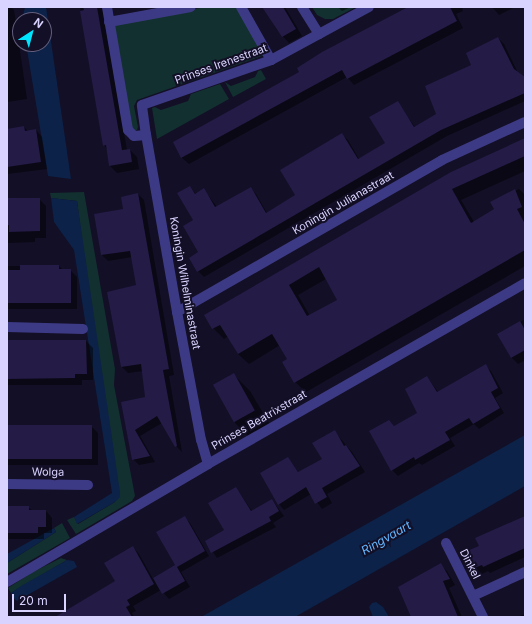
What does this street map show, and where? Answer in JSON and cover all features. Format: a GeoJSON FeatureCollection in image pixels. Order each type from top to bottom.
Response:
{"type":"FeatureCollection","features":[{"type":"Feature","properties":{"kind":"street"},"geometry":{"type":"LineString","coordinates":[[106,7],[128,130],[134,136],[146,135]]}},
{"type":"Feature","properties":{"kind":"street"},"geometry":{"type":"LineString","coordinates":[[109,22],[191,7]]}},
{"type":"Feature","properties":{"kind":"street"},"geometry":{"type":"LineString","coordinates":[[241,7],[271,60]]}},
{"type":"Feature","properties":{"kind":"street"},"geometry":{"type":"LineString","coordinates":[[302,7],[319,34]]}},
{"type":"Feature","properties":{"kind":"street","name":"Prinses Irenestraat"},"geometry":{"type":"LineString","coordinates":[[142,105],[271,60],[369,7]]}},
{"type":"Feature","properties":{"kind":"street","name":"Koningin Wilhelminastraat"},"geometry":{"type":"LineString","coordinates":[[142,105],[177,312],[201,440],[208,464]]}},
{"type":"Feature","properties":{"kind":"street","name":"Koningin Julianastraat"},"geometry":{"type":"LineString","coordinates":[[177,312],[442,160],[525,122]]}},
{"type":"Feature","properties":{"kind":"street","name":"Prinses Beatrixstraat"},"geometry":{"type":"LineString","coordinates":[[7,582],[208,464],[525,283]]}},
{"type":"Feature","properties":{"kind":"street"},"geometry":{"type":"LineString","coordinates":[[7,327],[83,329]]}},
{"type":"Feature","properties":{"kind":"street","name":"Wolga"},"geometry":{"type":"LineString","coordinates":[[7,484],[88,485]]}},
{"type":"Feature","properties":{"kind":"street","name":"Dinkel"},"geometry":{"type":"LineString","coordinates":[[446,544],[483,617]]}},
{"type":"Feature","properties":{"kind":"street","name":"Dinkel"},"geometry":{"type":"LineString","coordinates":[[473,596],[525,572]]}},
{"type":"Feature","properties":{"kind":"green space"},"geometry":{"type":"Polygon","coordinates":[[[206,7],[238,7],[265,55],[137,100],[134,106],[138,127],[137,130],[134,130],[132,128],[113,23],[206,7]]]}},
{"type":"Feature","properties":{"kind":"green space"},"geometry":{"type":"Polygon","coordinates":[[[312,7],[356,7],[333,19],[325,19],[317,15],[312,7]]]}},
{"type":"Feature","properties":{"kind":"green space"},"geometry":{"type":"Polygon","coordinates":[[[261,70],[266,79],[233,97],[225,82],[231,86],[255,77],[258,71],[261,70]]]}},
{"type":"Feature","properties":{"kind":"green space"},"geometry":{"type":"Polygon","coordinates":[[[220,84],[229,99],[157,139],[152,108],[155,107],[161,110],[188,101],[191,94],[220,84]]]}},
{"type":"Feature","properties":{"kind":"green space"},"geometry":{"type":"Polygon","coordinates":[[[84,192],[115,369],[114,385],[135,496],[132,501],[76,534],[67,520],[74,517],[78,524],[115,502],[77,201],[51,198],[50,193],[84,192]]]}},
{"type":"Feature","properties":{"kind":"green space"},"geometry":{"type":"Polygon","coordinates":[[[62,523],[70,538],[7,574],[7,563],[56,532],[54,528],[62,523]]]}},
{"type":"Feature","properties":{"kind":"green space"},"geometry":{"type":"Polygon","coordinates":[[[61,558],[67,560],[11,593],[8,588],[33,572],[61,558]]]}},
{"type":"Feature","properties":{"kind":"water"},"geometry":{"type":"Polygon","coordinates":[[[25,7],[46,7],[47,12],[24,12],[25,7]]]}},
{"type":"Feature","properties":{"kind":"water"},"geometry":{"type":"Polygon","coordinates":[[[52,48],[71,179],[48,176],[27,52],[52,52],[52,48]]]}},
{"type":"Feature","properties":{"kind":"water"},"geometry":{"type":"Polygon","coordinates":[[[51,198],[77,201],[120,492],[120,497],[115,502],[77,524],[74,517],[112,493],[74,250],[54,222],[51,198]]]}},
{"type":"Feature","properties":{"kind":"water","name":"Ringvaart"},"geometry":{"type":"Polygon","coordinates":[[[525,435],[525,486],[295,617],[201,617],[525,435]]]}},
{"type":"Feature","properties":{"kind":"water"},"geometry":{"type":"Polygon","coordinates":[[[54,528],[56,532],[7,563],[7,554],[54,528]]]}},
{"type":"Feature","properties":{"kind":"water"},"geometry":{"type":"Polygon","coordinates":[[[67,560],[74,561],[77,567],[17,601],[12,597],[11,593],[21,586],[67,560]]]}},
{"type":"Feature","properties":{"kind":"water"},"geometry":{"type":"Polygon","coordinates":[[[376,602],[383,607],[389,617],[373,617],[369,607],[372,603],[376,602]]]}},
{"type":"Feature","properties":{"kind":"building"},"geometry":{"type":"Polygon","coordinates":[[[83,7],[97,7],[122,150],[130,149],[132,162],[109,166],[106,145],[103,146],[80,11],[84,10],[83,7]]]}},
{"type":"Feature","properties":{"kind":"building"},"geometry":{"type":"Polygon","coordinates":[[[262,7],[283,7],[296,29],[282,37],[262,7]]]}},
{"type":"Feature","properties":{"kind":"building"},"geometry":{"type":"Polygon","coordinates":[[[408,7],[450,7],[457,21],[347,79],[342,70],[181,158],[173,142],[299,72],[297,68],[322,52],[408,7]]]}},
{"type":"Feature","properties":{"kind":"building"},"geometry":{"type":"Polygon","coordinates":[[[498,37],[514,69],[525,77],[525,93],[441,130],[197,272],[189,258],[198,252],[183,226],[193,220],[177,193],[190,186],[195,194],[204,188],[215,207],[251,187],[266,213],[295,195],[280,170],[342,133],[358,159],[385,143],[369,117],[398,101],[414,127],[436,114],[425,86],[471,65],[466,53],[498,37]]]}},
{"type":"Feature","properties":{"kind":"building"},"geometry":{"type":"Polygon","coordinates":[[[24,126],[25,131],[36,129],[41,162],[7,167],[7,129],[24,126]]]}},
{"type":"Feature","properties":{"kind":"building"},"geometry":{"type":"Polygon","coordinates":[[[525,138],[525,156],[452,189],[471,223],[494,209],[490,202],[515,189],[522,207],[517,209],[525,224],[525,250],[294,383],[282,362],[287,359],[272,334],[238,354],[220,325],[212,329],[204,315],[451,172],[525,138]],[[319,267],[289,285],[307,316],[337,300],[319,267]]]}},
{"type":"Feature","properties":{"kind":"building"},"geometry":{"type":"Polygon","coordinates":[[[138,193],[169,369],[163,370],[177,446],[175,447],[157,416],[135,430],[150,456],[132,460],[121,402],[145,397],[141,364],[121,367],[107,292],[136,285],[130,251],[101,255],[94,214],[123,209],[121,197],[138,193]]]}},
{"type":"Feature","properties":{"kind":"building"},"geometry":{"type":"Polygon","coordinates":[[[7,198],[40,198],[40,231],[9,232],[9,225],[7,225],[7,198]]]}},
{"type":"Feature","properties":{"kind":"building"},"geometry":{"type":"Polygon","coordinates":[[[20,265],[59,265],[59,269],[71,269],[71,303],[7,303],[7,270],[20,270],[20,265]]]}},
{"type":"Feature","properties":{"kind":"building"},"geometry":{"type":"Polygon","coordinates":[[[520,321],[525,330],[525,350],[511,358],[497,334],[520,321]]]}},
{"type":"Feature","properties":{"kind":"building"},"geometry":{"type":"Polygon","coordinates":[[[7,340],[86,340],[87,374],[75,374],[75,378],[7,379],[7,340]]]}},
{"type":"Feature","properties":{"kind":"building"},"geometry":{"type":"Polygon","coordinates":[[[486,364],[498,388],[491,392],[500,408],[473,424],[469,418],[445,432],[450,440],[415,460],[414,457],[391,471],[369,431],[389,420],[394,426],[417,413],[405,389],[427,376],[437,392],[486,364]]]}},
{"type":"Feature","properties":{"kind":"building"},"geometry":{"type":"Polygon","coordinates":[[[234,373],[255,411],[234,422],[213,385],[234,373]]]}},
{"type":"Feature","properties":{"kind":"building"},"geometry":{"type":"Polygon","coordinates":[[[7,425],[92,425],[92,459],[7,459],[7,425]]]}},
{"type":"Feature","properties":{"kind":"building"},"geometry":{"type":"Polygon","coordinates":[[[335,430],[344,446],[346,445],[360,466],[322,488],[327,497],[315,504],[306,487],[278,505],[260,473],[288,457],[298,472],[322,459],[312,443],[335,430]]]}},
{"type":"Feature","properties":{"kind":"building"},"geometry":{"type":"Polygon","coordinates":[[[236,487],[251,511],[272,499],[279,511],[269,517],[271,521],[211,553],[205,541],[224,530],[208,503],[236,487]]]}},
{"type":"Feature","properties":{"kind":"building"},"geometry":{"type":"Polygon","coordinates":[[[7,506],[29,506],[29,510],[46,510],[46,527],[38,527],[38,533],[7,533],[7,506]]]}},
{"type":"Feature","properties":{"kind":"building"},"geometry":{"type":"Polygon","coordinates":[[[185,516],[205,551],[177,567],[185,581],[162,594],[153,578],[175,565],[156,532],[185,516]]]}},
{"type":"Feature","properties":{"kind":"building"},"geometry":{"type":"Polygon","coordinates":[[[525,516],[525,548],[483,567],[482,565],[474,568],[467,551],[479,546],[475,538],[525,516]]]}},
{"type":"Feature","properties":{"kind":"building"},"geometry":{"type":"Polygon","coordinates":[[[133,546],[154,584],[127,600],[130,605],[126,607],[132,617],[55,617],[115,581],[104,563],[133,546]]]}},
{"type":"Feature","properties":{"kind":"building"},"geometry":{"type":"Polygon","coordinates":[[[441,563],[450,579],[443,581],[458,617],[411,617],[398,587],[441,563]]]}}]}
